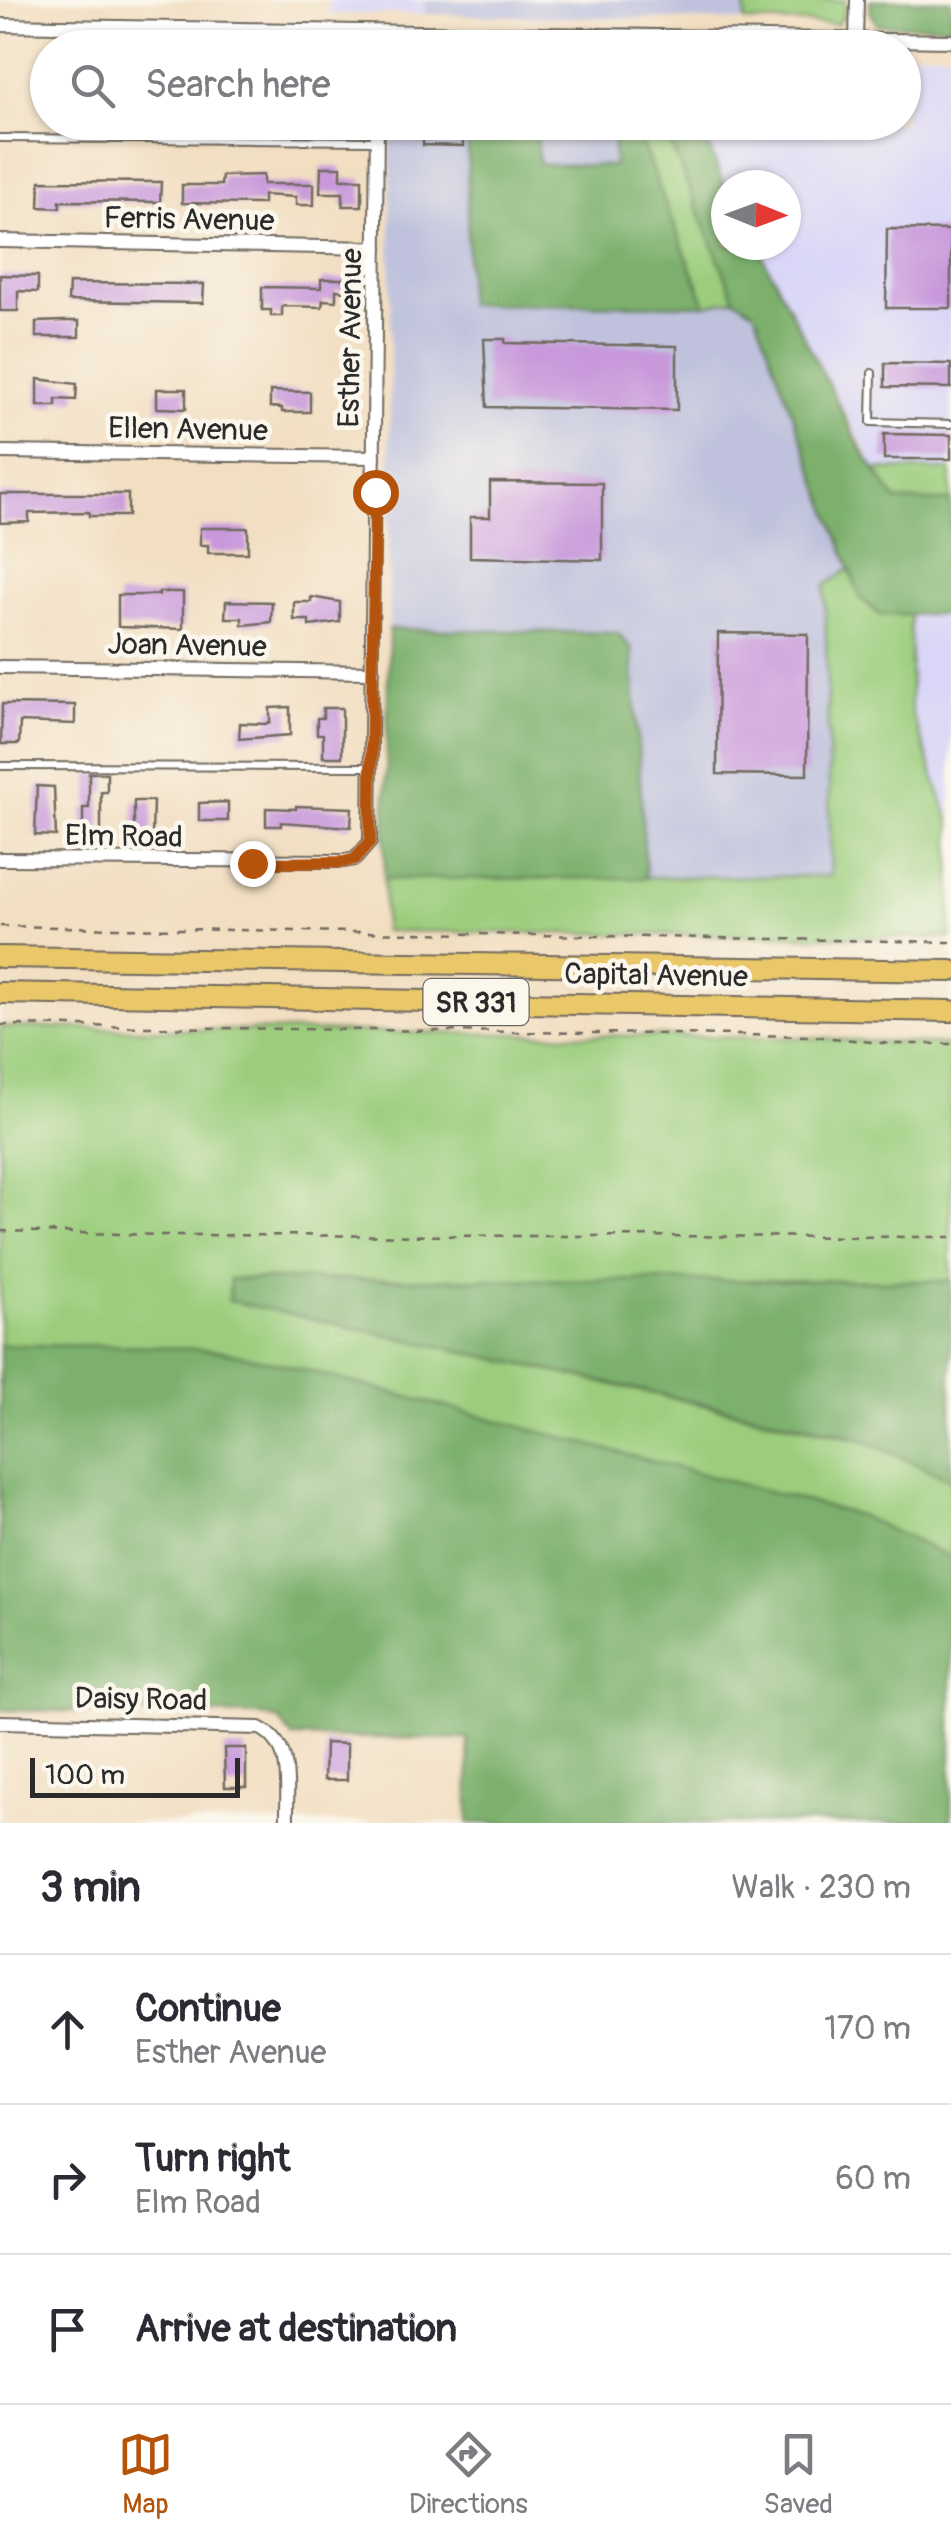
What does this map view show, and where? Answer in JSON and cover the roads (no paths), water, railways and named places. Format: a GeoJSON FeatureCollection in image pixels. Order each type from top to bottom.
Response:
{"type":"FeatureCollection","features":[{"type":"Feature","properties":{"kind":"highway","name":"Capital Avenue"},"geometry":{"type":"LineString","coordinates":[[0,958],[951,971]]}},
{"type":"Feature","properties":{"kind":"highway","name":"Capital Avenue"},"geometry":{"type":"LineString","coordinates":[[0,993],[951,1011]]}},
{"type":"Feature","properties":{"kind":"street"},"geometry":{"type":"LineString","coordinates":[[856,30],[857,0]]}},
{"type":"Feature","properties":{"kind":"street"},"geometry":{"type":"LineString","coordinates":[[0,25],[127,30]]}},
{"type":"Feature","properties":{"kind":"street"},"geometry":{"type":"LineString","coordinates":[[921,40],[951,40]]}},
{"type":"Feature","properties":{"kind":"street","name":"Esther Avenue"},"geometry":{"type":"LineString","coordinates":[[364,852],[372,835],[377,141]]}},
{"type":"Feature","properties":{"kind":"street","name":"Ferris Avenue"},"geometry":{"type":"LineString","coordinates":[[0,241],[376,248]]}},
{"type":"Feature","properties":{"kind":"street","name":"Ellen Avenue"},"geometry":{"type":"LineString","coordinates":[[0,452],[374,456]]}},
{"type":"Feature","properties":{"kind":"street","name":"Joan Avenue"},"geometry":{"type":"LineString","coordinates":[[0,667],[374,672]]}},
{"type":"Feature","properties":{"kind":"street","name":"Elm Road"},"geometry":{"type":"LineString","coordinates":[[0,858],[344,862],[364,852]]}},
{"type":"Feature","properties":{"kind":"street","name":"Daisy Road"},"geometry":{"type":"LineString","coordinates":[[0,1722],[260,1728],[277,1739],[286,1758],[287,1823]]}},
{"type":"Feature","properties":{"kind":"lane"},"geometry":{"type":"LineString","coordinates":[[0,138],[30,138]]}},
{"type":"Feature","properties":{"kind":"lane"},"geometry":{"type":"LineString","coordinates":[[251,140],[377,141]]}},
{"type":"Feature","properties":{"kind":"lane"},"geometry":{"type":"LineString","coordinates":[[872,373],[871,422],[951,424]]}},
{"type":"Feature","properties":{"kind":"lane"},"geometry":{"type":"LineString","coordinates":[[0,766],[372,768]]}}]}
